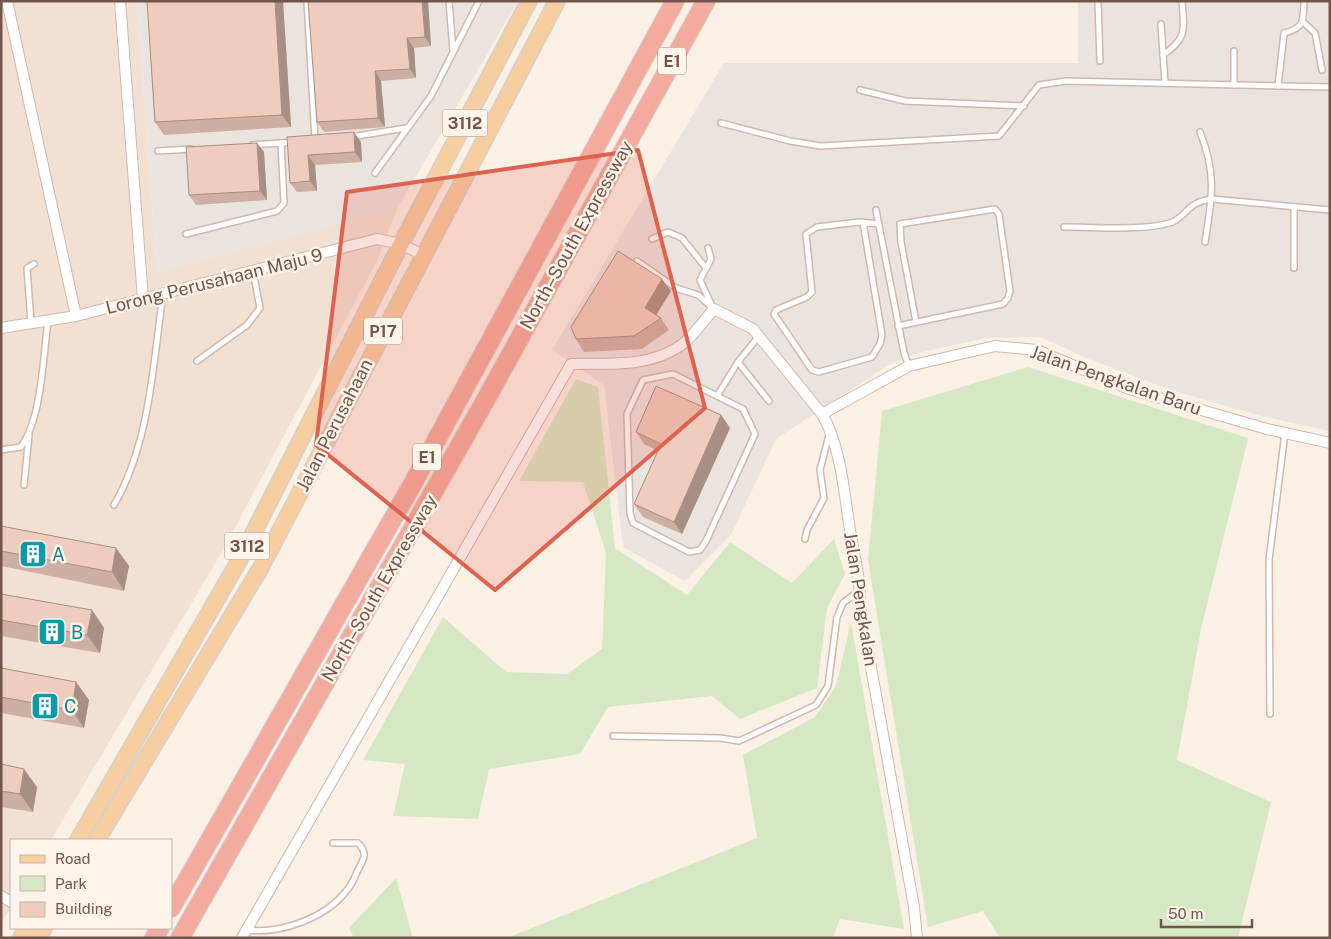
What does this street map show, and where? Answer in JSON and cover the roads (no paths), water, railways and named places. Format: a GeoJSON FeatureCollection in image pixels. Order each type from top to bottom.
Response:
{"type":"FeatureCollection","features":[{"type":"Feature","properties":{"kind":"highway","name":"North–South Expressway"},"geometry":{"type":"LineString","coordinates":[[172,906],[412,485],[675,1]]}},
{"type":"Feature","properties":{"kind":"highway","name":"North–South Expressway"},"geometry":{"type":"LineString","coordinates":[[180,938],[485,401],[706,1]]}},
{"type":"Feature","properties":{"kind":"main road","name":"Jalan Perusahaan"},"geometry":{"type":"LineString","coordinates":[[79,839],[240,559],[401,244],[529,1]]}},
{"type":"Feature","properties":{"kind":"main road","name":"Jalan Perusahaan"},"geometry":{"type":"LineString","coordinates":[[98,839],[260,569],[343,407],[557,1]]}},
{"type":"Feature","properties":{"kind":"street"},"geometry":{"type":"LineString","coordinates":[[6,1],[76,316]]}},
{"type":"Feature","properties":{"kind":"street"},"geometry":{"type":"LineString","coordinates":[[120,1],[143,299]]}},
{"type":"Feature","properties":{"kind":"street","name":"Lorong Perusahaan Maju 9"},"geometry":{"type":"LineString","coordinates":[[1,328],[76,316],[377,239],[401,244],[423,255]]}},
{"type":"Feature","properties":{"kind":"street"},"geometry":{"type":"LineString","coordinates":[[244,934],[571,364],[621,364],[656,358],[681,346],[714,309]]}},
{"type":"Feature","properties":{"kind":"street","name":"Jalan Pengkalan"},"geometry":{"type":"LineString","coordinates":[[714,309],[753,329],[760,336],[822,414],[831,430],[860,590],[860,606],[914,907],[917,938]]}},
{"type":"Feature","properties":{"kind":"street","name":"Jalan Pengkalan Baru"},"geometry":{"type":"LineString","coordinates":[[822,414],[909,366],[996,346],[1037,350],[1129,388],[1285,433],[1330,443]]}},
{"type":"Feature","properties":{"kind":"lane"},"geometry":{"type":"LineString","coordinates":[[306,1],[316,140]]}},
{"type":"Feature","properties":{"kind":"lane"},"geometry":{"type":"LineString","coordinates":[[448,1],[453,52]]}},
{"type":"Feature","properties":{"kind":"lane"},"geometry":{"type":"LineString","coordinates":[[375,173],[430,96],[479,1]]}},
{"type":"Feature","properties":{"kind":"lane"},"geometry":{"type":"LineString","coordinates":[[1098,1],[1100,62]]}},
{"type":"Feature","properties":{"kind":"lane"},"geometry":{"type":"LineString","coordinates":[[1163,54],[1178,44],[1184,32],[1182,1]]}},
{"type":"Feature","properties":{"kind":"lane"},"geometry":{"type":"LineString","coordinates":[[1278,86],[1284,33],[1296,30],[1303,22],[1304,1]]}},
{"type":"Feature","properties":{"kind":"lane"},"geometry":{"type":"LineString","coordinates":[[1303,22],[1315,33],[1322,70]]}},
{"type":"Feature","properties":{"kind":"lane"},"geometry":{"type":"LineString","coordinates":[[1161,24],[1165,83]]}},
{"type":"Feature","properties":{"kind":"lane"},"geometry":{"type":"LineString","coordinates":[[1234,51],[1234,85]]}},
{"type":"Feature","properties":{"kind":"lane"},"geometry":{"type":"LineString","coordinates":[[721,123],[790,141],[821,146],[998,136],[1040,85],[1066,81],[1330,87]]}},
{"type":"Feature","properties":{"kind":"lane"},"geometry":{"type":"LineString","coordinates":[[860,90],[904,101],[1024,106]]}},
{"type":"Feature","properties":{"kind":"lane"},"geometry":{"type":"LineString","coordinates":[[341,138],[406,128]]}},
{"type":"Feature","properties":{"kind":"lane"},"geometry":{"type":"LineString","coordinates":[[1200,132],[1209,155],[1212,199],[1205,242]]}},
{"type":"Feature","properties":{"kind":"lane"},"geometry":{"type":"LineString","coordinates":[[307,141],[324,140]]}},
{"type":"Feature","properties":{"kind":"lane"},"geometry":{"type":"LineString","coordinates":[[243,146],[298,142]]}},
{"type":"Feature","properties":{"kind":"lane"},"geometry":{"type":"LineString","coordinates":[[186,234],[278,211],[284,203],[281,143]]}},
{"type":"Feature","properties":{"kind":"lane"},"geometry":{"type":"LineString","coordinates":[[158,151],[196,148]]}},
{"type":"Feature","properties":{"kind":"lane"},"geometry":{"type":"LineString","coordinates":[[1064,228],[1149,226],[1172,223],[1198,200],[1212,199],[1330,210]]}},
{"type":"Feature","properties":{"kind":"lane"},"geometry":{"type":"LineString","coordinates":[[1294,207],[1294,268]]}},
{"type":"Feature","properties":{"kind":"lane"},"geometry":{"type":"LineString","coordinates":[[898,326],[1003,304],[1008,298],[1010,291],[999,214],[995,209],[900,224],[901,242],[916,322]]}},
{"type":"Feature","properties":{"kind":"lane"},"geometry":{"type":"LineString","coordinates":[[876,210],[898,326],[909,366]]}},
{"type":"Feature","properties":{"kind":"lane"},"geometry":{"type":"LineString","coordinates":[[864,222],[882,335],[880,344],[872,357],[819,372],[812,370],[774,314],[776,310],[807,297],[812,292],[806,234],[817,227],[864,222],[879,224]]}},
{"type":"Feature","properties":{"kind":"lane"},"geometry":{"type":"LineString","coordinates":[[652,239],[668,232],[682,238],[706,268]]}},
{"type":"Feature","properties":{"kind":"lane"},"geometry":{"type":"LineString","coordinates":[[708,248],[711,259],[700,280],[714,309]]}},
{"type":"Feature","properties":{"kind":"lane"},"geometry":{"type":"LineString","coordinates":[[637,261],[676,288],[698,295],[714,309]]}},
{"type":"Feature","properties":{"kind":"lane"},"geometry":{"type":"LineString","coordinates":[[32,323],[27,268],[34,264]]}},
{"type":"Feature","properties":{"kind":"lane"},"geometry":{"type":"LineString","coordinates":[[197,361],[247,325],[260,308],[253,271]]}},
{"type":"Feature","properties":{"kind":"lane"},"geometry":{"type":"LineString","coordinates":[[114,505],[128,480],[148,400],[163,294]]}},
{"type":"Feature","properties":{"kind":"lane"},"geometry":{"type":"LineString","coordinates":[[24,486],[48,321]]}},
{"type":"Feature","properties":{"kind":"lane"},"geometry":{"type":"LineString","coordinates":[[717,396],[738,362],[760,336]]}},
{"type":"Feature","properties":{"kind":"lane"},"geometry":{"type":"LineString","coordinates":[[738,362],[769,401]]}},
{"type":"Feature","properties":{"kind":"lane"},"geometry":{"type":"LineString","coordinates":[[673,374],[717,396],[743,409],[756,434],[706,541],[700,550],[689,552],[633,523],[630,513],[627,414],[644,380],[673,374]]}},
{"type":"Feature","properties":{"kind":"lane"},"geometry":{"type":"LineString","coordinates":[[805,539],[807,530],[824,498],[820,470],[831,430]]}},
{"type":"Feature","properties":{"kind":"lane"},"geometry":{"type":"LineString","coordinates":[[1270,714],[1268,560],[1285,433]]}},
{"type":"Feature","properties":{"kind":"lane"},"geometry":{"type":"LineString","coordinates":[[1,450],[21,447],[30,435]]}},
{"type":"Feature","properties":{"kind":"lane"},"geometry":{"type":"LineString","coordinates":[[613,736],[720,738],[739,741],[816,705],[828,686],[837,617],[843,603],[860,590]]}},
{"type":"Feature","properties":{"kind":"lane"},"geometry":{"type":"LineString","coordinates":[[244,934],[265,932],[322,913],[348,890],[365,856],[364,849],[358,843],[333,843]]}},
{"type":"Feature","properties":{"kind":"place","name":"A"},"geometry":{"type":"Point","coordinates":[33,554]}},
{"type":"Feature","properties":{"kind":"place","name":"B"},"geometry":{"type":"Point","coordinates":[52,632]}},
{"type":"Feature","properties":{"kind":"place","name":"C"},"geometry":{"type":"Point","coordinates":[45,706]}}]}
